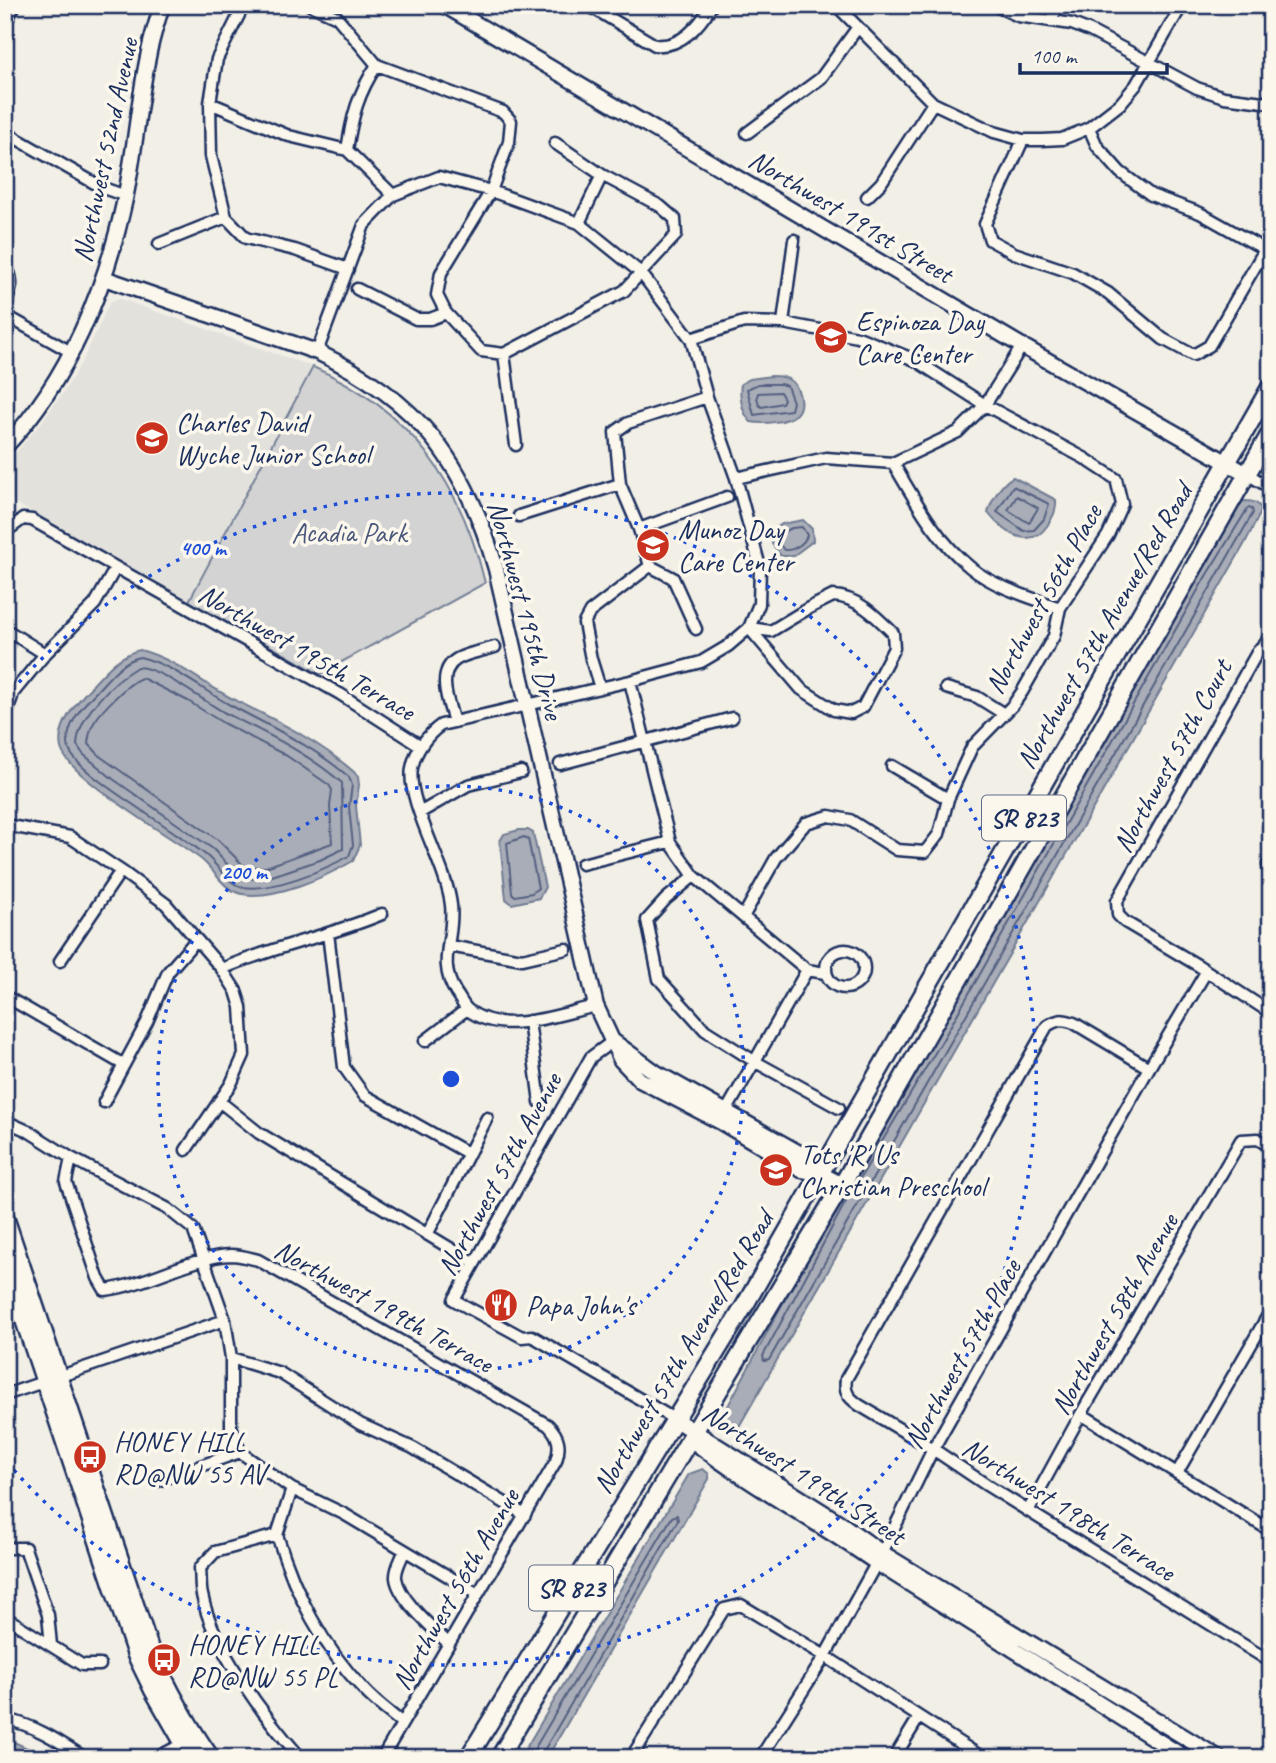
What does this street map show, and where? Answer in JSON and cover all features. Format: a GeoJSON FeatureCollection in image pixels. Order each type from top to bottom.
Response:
{"type":"FeatureCollection","features":[{"type":"Feature","properties":{"kind":"main road","name":"Northwest 57th Avenue/Red Road"},"geometry":{"type":"LineString","coordinates":[[468,1758],[745,1305],[1271,386]]}},
{"type":"Feature","properties":{"kind":"main road","name":"Northwest 57th Avenue/Red Road"},"geometry":{"type":"LineString","coordinates":[[499,1758],[842,1185],[1271,432]]}},
{"type":"Feature","properties":{"kind":"main road"},"geometry":{"type":"LineString","coordinates":[[5,1217],[51,1379],[136,1654],[153,1690],[191,1746],[211,1758]]}},
{"type":"Feature","properties":{"kind":"main road"},"geometry":{"type":"LineString","coordinates":[[5,1264],[51,1379]]}},
{"type":"Feature","properties":{"kind":"street"},"geometry":{"type":"LineString","coordinates":[[5,23],[15,5]]}},
{"type":"Feature","properties":{"kind":"street","name":"Northwest 52nd Avenue"},"geometry":{"type":"LineString","coordinates":[[5,447],[35,410],[71,352],[104,278],[126,196],[148,55],[162,5]]}},
{"type":"Feature","properties":{"kind":"street"},"geometry":{"type":"LineString","coordinates":[[244,5],[217,59],[210,103],[211,156],[226,217],[246,238],[295,250],[348,269]]}},
{"type":"Feature","properties":{"kind":"street"},"geometry":{"type":"LineString","coordinates":[[310,5],[337,17],[377,65],[503,112],[511,121],[509,142],[491,191],[441,273],[437,295],[446,313],[481,351],[504,354],[624,291],[676,235],[675,219],[660,206],[602,175],[555,143]]}},
{"type":"Feature","properties":{"kind":"street","name":"Northwest 191st Street"},"geometry":{"type":"LineString","coordinates":[[444,5],[1022,346],[1271,488]]}},
{"type":"Feature","properties":{"kind":"street"},"geometry":{"type":"LineString","coordinates":[[588,5],[655,45],[666,46],[681,42],[712,5]]}},
{"type":"Feature","properties":{"kind":"street"},"geometry":{"type":"LineString","coordinates":[[836,5],[933,103],[993,132],[1023,140],[1062,139],[1089,128],[1120,104],[1136,85],[1182,5]]}},
{"type":"Feature","properties":{"kind":"street"},"geometry":{"type":"LineString","coordinates":[[994,5],[1018,16],[1072,24],[1090,31],[1198,88],[1224,97],[1271,103]]}},
{"type":"Feature","properties":{"kind":"street"},"geometry":{"type":"LineString","coordinates":[[1049,21],[1059,5]]}},
{"type":"Feature","properties":{"kind":"street"},"geometry":{"type":"LineString","coordinates":[[747,133],[821,78],[858,27]]}},
{"type":"Feature","properties":{"kind":"street"},"geometry":{"type":"LineString","coordinates":[[347,150],[363,85],[377,65]]}},
{"type":"Feature","properties":{"kind":"street"},"geometry":{"type":"LineString","coordinates":[[210,103],[289,136],[347,150],[393,195]]}},
{"type":"Feature","properties":{"kind":"street"},"geometry":{"type":"LineString","coordinates":[[867,197],[881,183],[933,103]]}},
{"type":"Feature","properties":{"kind":"street"},"geometry":{"type":"LineString","coordinates":[[1089,128],[1097,146],[1120,172],[1151,195],[1200,213],[1265,249]]}},
{"type":"Feature","properties":{"kind":"street"},"geometry":{"type":"LineString","coordinates":[[5,132],[103,188],[126,196]]}},
{"type":"Feature","properties":{"kind":"street"},"geometry":{"type":"LineString","coordinates":[[1023,140],[985,224],[990,240],[1014,253],[1073,273],[1108,293],[1163,340],[1193,355],[1209,346],[1271,239]]}},
{"type":"Feature","properties":{"kind":"street"},"geometry":{"type":"LineString","coordinates":[[579,223],[602,175]]}},
{"type":"Feature","properties":{"kind":"street"},"geometry":{"type":"LineString","coordinates":[[317,352],[364,225],[393,195],[439,177],[491,191],[579,223],[641,273],[691,339],[707,397],[736,478],[760,567],[759,604],[749,628],[728,646],[701,662],[441,725],[429,734],[412,767],[412,779],[421,813],[451,905],[449,946],[444,966],[451,984],[467,1009],[494,1023],[529,1021],[596,1006]]}},
{"type":"Feature","properties":{"kind":"street"},"geometry":{"type":"LineString","coordinates":[[159,244],[226,217]]}},
{"type":"Feature","properties":{"kind":"street"},"geometry":{"type":"LineString","coordinates":[[783,323],[794,240]]}},
{"type":"Feature","properties":{"kind":"street"},"geometry":{"type":"LineString","coordinates":[[5,265],[12,275],[12,286],[5,306]]}},
{"type":"Feature","properties":{"kind":"street","name":"Northwest 195th Drive"},"geometry":{"type":"LineString","coordinates":[[104,278],[317,352],[347,366],[400,404],[429,433],[452,462],[469,491],[484,528],[596,1006],[621,1060],[640,1080],[724,1116],[817,1163],[821,1174],[842,1185]]}},
{"type":"Feature","properties":{"kind":"street"},"geometry":{"type":"LineString","coordinates":[[357,289],[416,319],[430,319],[446,313]]}},
{"type":"Feature","properties":{"kind":"street"},"geometry":{"type":"LineString","coordinates":[[5,315],[71,352]]}},
{"type":"Feature","properties":{"kind":"street"},"geometry":{"type":"LineString","coordinates":[[691,339],[744,322],[783,323],[858,337],[915,360],[985,405]]}},
{"type":"Feature","properties":{"kind":"street"},"geometry":{"type":"LineString","coordinates":[[736,478],[826,458],[893,463],[958,432],[985,405],[1022,346]]}},
{"type":"Feature","properties":{"kind":"street"},"geometry":{"type":"LineString","coordinates":[[504,354],[516,445]]}},
{"type":"Feature","properties":{"kind":"street"},"geometry":{"type":"LineString","coordinates":[[696,629],[673,578],[650,566],[620,484],[615,432],[628,422],[707,397]]}},
{"type":"Feature","properties":{"kind":"street","name":"Northwest 56th Place"},"geometry":{"type":"LineString","coordinates":[[743,917],[776,858],[806,823],[829,816],[850,820],[897,850],[925,852],[939,834],[948,799],[972,747],[1023,691],[1054,636],[1060,608],[1108,535],[1122,504],[1116,479],[1084,458],[985,405]]}},
{"type":"Feature","properties":{"kind":"street"},"geometry":{"type":"LineString","coordinates":[[893,463],[932,528],[971,568],[1010,590],[1060,608]]}},
{"type":"Feature","properties":{"kind":"street"},"geometry":{"type":"LineString","coordinates":[[519,516],[620,484]]}},
{"type":"Feature","properties":{"kind":"street"},"geometry":{"type":"LineString","coordinates":[[639,530],[727,497]]}},
{"type":"Feature","properties":{"kind":"street","name":"Northwest 195th Terrace"},"geometry":{"type":"LineString","coordinates":[[5,532],[23,519],[32,520],[340,694],[421,746]]}},
{"type":"Feature","properties":{"kind":"street"},"geometry":{"type":"LineString","coordinates":[[600,688],[584,623],[590,612],[650,566]]}},
{"type":"Feature","properties":{"kind":"street"},"geometry":{"type":"LineString","coordinates":[[5,720],[13,694],[45,654],[95,604],[115,569]]}},
{"type":"Feature","properties":{"kind":"street"},"geometry":{"type":"LineString","coordinates":[[833,596],[845,597],[873,613],[894,634],[894,648],[863,707],[851,713],[834,710],[801,689],[749,628],[771,631],[833,596]]}},
{"type":"Feature","properties":{"kind":"street"},"geometry":{"type":"LineString","coordinates":[[5,629],[45,654]]}},
{"type":"Feature","properties":{"kind":"street","name":"Northwest 57th Court"},"geometry":{"type":"LineString","coordinates":[[1206,972],[1125,922],[1118,915],[1117,901],[1258,651],[1271,636]]}},
{"type":"Feature","properties":{"kind":"street"},"geometry":{"type":"LineString","coordinates":[[454,722],[445,684],[447,672],[456,660],[495,648]]}},
{"type":"Feature","properties":{"kind":"street"},"geometry":{"type":"LineString","coordinates":[[630,681],[670,842],[694,876],[807,970],[825,973],[837,986],[849,988],[861,977],[864,963],[861,957],[851,950],[839,951],[826,962],[825,973]]}},
{"type":"Feature","properties":{"kind":"street"},"geometry":{"type":"LineString","coordinates":[[946,688],[977,697],[1004,714]]}},
{"type":"Feature","properties":{"kind":"street"},"geometry":{"type":"LineString","coordinates":[[560,764],[732,718]]}},
{"type":"Feature","properties":{"kind":"street"},"geometry":{"type":"LineString","coordinates":[[892,766],[948,799]]}},
{"type":"Feature","properties":{"kind":"street"},"geometry":{"type":"LineString","coordinates":[[421,813],[468,785],[520,772]]}},
{"type":"Feature","properties":{"kind":"street"},"geometry":{"type":"LineString","coordinates":[[5,825],[70,837],[166,904],[222,969],[236,991],[241,1007],[244,1055],[231,1084],[186,1150]]}},
{"type":"Feature","properties":{"kind":"street"},"geometry":{"type":"LineString","coordinates":[[582,864],[670,842]]}},
{"type":"Feature","properties":{"kind":"street"},"geometry":{"type":"LineString","coordinates":[[1270,875],[1268,865],[1271,861]]}},
{"type":"Feature","properties":{"kind":"street"},"geometry":{"type":"LineString","coordinates":[[61,961],[120,872]]}},
{"type":"Feature","properties":{"kind":"street"},"geometry":{"type":"LineString","coordinates":[[694,876],[647,920],[659,979],[705,1030],[754,1061],[839,1108]]}},
{"type":"Feature","properties":{"kind":"street"},"geometry":{"type":"LineString","coordinates":[[222,969],[253,955],[356,926],[383,914]]}},
{"type":"Feature","properties":{"kind":"street"},"geometry":{"type":"LineString","coordinates":[[328,933],[344,1067],[364,1095],[469,1154]]}},
{"type":"Feature","properties":{"kind":"street"},"geometry":{"type":"LineString","coordinates":[[104,1102],[147,1021],[168,972],[196,940]]}},
{"type":"Feature","properties":{"kind":"street"},"geometry":{"type":"LineString","coordinates":[[449,946],[522,959],[566,949]]}},
{"type":"Feature","properties":{"kind":"street"},"geometry":{"type":"LineString","coordinates":[[724,1116],[807,970]]}},
{"type":"Feature","properties":{"kind":"street"},"geometry":{"type":"LineString","coordinates":[[1206,972],[1271,1013]]}},
{"type":"Feature","properties":{"kind":"street","name":"Northwest 57th Place"},"geometry":{"type":"LineString","coordinates":[[760,1758],[825,1656],[880,1558],[933,1449],[1206,972]]}},
{"type":"Feature","properties":{"kind":"street"},"geometry":{"type":"LineString","coordinates":[[5,996],[124,1065]]}},
{"type":"Feature","properties":{"kind":"street"},"geometry":{"type":"LineString","coordinates":[[425,1041],[467,1009]]}},
{"type":"Feature","properties":{"kind":"street","name":"Northwest 198th Terrace"},"geometry":{"type":"LineString","coordinates":[[1149,1068],[1074,1023],[1063,1019],[1047,1026],[853,1366],[846,1379],[846,1392],[848,1397],[859,1405],[1271,1662]]}},
{"type":"Feature","properties":{"kind":"street"},"geometry":{"type":"LineString","coordinates":[[529,1021],[540,1102]]}},
{"type":"Feature","properties":{"kind":"street","name":"Northwest 57th Avenue"},"geometry":{"type":"LineString","coordinates":[[613,1041],[592,1057],[454,1300],[522,1337],[532,1336],[674,1419]]}},
{"type":"Feature","properties":{"kind":"street"},"geometry":{"type":"LineString","coordinates":[[219,1101],[259,1133],[468,1259]]}},
{"type":"Feature","properties":{"kind":"street"},"geometry":{"type":"LineString","coordinates":[[428,1233],[487,1118]]}},
{"type":"Feature","properties":{"kind":"street"},"geometry":{"type":"LineString","coordinates":[[10,1123],[28,1130],[71,1158],[168,1209],[193,1229],[225,1320],[231,1358],[231,1426],[240,1452],[292,1489],[344,1514],[478,1594]]}},
{"type":"Feature","properties":{"kind":"street","name":"Northwest 58th Avenue"},"geometry":{"type":"LineString","coordinates":[[1028,1511],[1241,1140],[1258,1139],[1271,1147]]}},
{"type":"Feature","properties":{"kind":"street","name":"Northwest 199th Terrace"},"geometry":{"type":"LineString","coordinates":[[71,1158],[66,1182],[98,1278],[105,1290],[126,1287],[205,1260],[231,1255],[258,1260],[548,1425],[555,1432],[558,1441]]}},
{"type":"Feature","properties":{"kind":"street"},"geometry":{"type":"LineString","coordinates":[[1177,1473],[1271,1310]]}},
{"type":"Feature","properties":{"kind":"street"},"geometry":{"type":"LineString","coordinates":[[5,1395],[225,1320]]}},
{"type":"Feature","properties":{"kind":"street"},"geometry":{"type":"LineString","coordinates":[[231,1358],[280,1373],[360,1424],[413,1448],[525,1515]]}},
{"type":"Feature","properties":{"kind":"street"},"geometry":{"type":"LineString","coordinates":[[1081,1415],[1271,1531]]}},
{"type":"Feature","properties":{"kind":"street","name":"Northwest 199th Street"},"geometry":{"type":"LineString","coordinates":[[674,1419],[691,1435],[837,1521],[880,1558],[1185,1758]]}},
{"type":"Feature","properties":{"kind":"street","name":"Northwest 56th Avenue"},"geometry":{"type":"LineString","coordinates":[[382,1758],[556,1461],[558,1441]]}},
{"type":"Feature","properties":{"kind":"street"},"geometry":{"type":"LineString","coordinates":[[155,1482],[240,1452]]}},
{"type":"Feature","properties":{"kind":"street"},"geometry":{"type":"LineString","coordinates":[[292,1489],[277,1535],[290,1575],[316,1629],[365,1692],[402,1723]]}},
{"type":"Feature","properties":{"kind":"street"},"geometry":{"type":"LineString","coordinates":[[277,1535],[215,1552],[200,1568],[202,1595],[214,1628],[233,1666],[271,1724],[301,1758]]}},
{"type":"Feature","properties":{"kind":"street"},"geometry":{"type":"LineString","coordinates":[[5,1548],[25,1548],[48,1615],[51,1645]]}},
{"type":"Feature","properties":{"kind":"street"},"geometry":{"type":"LineString","coordinates":[[404,1552],[395,1575],[397,1583],[422,1618],[449,1644]]}},
{"type":"Feature","properties":{"kind":"street","name":"Northwest 199th Street"},"geometry":{"type":"LineString","coordinates":[[880,1558],[1219,1758]]}},
{"type":"Feature","properties":{"kind":"street"},"geometry":{"type":"LineString","coordinates":[[631,1758],[724,1609],[741,1605],[983,1758]]}},
{"type":"Feature","properties":{"kind":"street"},"geometry":{"type":"LineString","coordinates":[[5,1617],[82,1665],[100,1665]]}},
{"type":"Feature","properties":{"kind":"street"},"geometry":{"type":"LineString","coordinates":[[894,1758],[919,1717]]}},
{"type":"Feature","properties":{"kind":"street"},"geometry":{"type":"LineString","coordinates":[[5,1719],[20,1722],[54,1738],[85,1758]]}},
{"type":"Feature","properties":{"kind":"street"},"geometry":{"type":"LineString","coordinates":[[156,1758],[191,1746]]}},
{"type":"Feature","properties":{"kind":"shaded area","name":"Charles David Wyche Junior School"},"geometry":{"type":"Polygon","coordinates":[[[121,299],[313,367],[189,601],[5,497],[5,465],[65,390],[84,358],[109,304],[113,300],[121,299]]]}},
{"type":"Feature","properties":{"kind":"green space","name":"Acadia Park"},"geometry":{"type":"Polygon","coordinates":[[[313,367],[347,384],[377,404],[404,427],[426,453],[446,481],[462,513],[485,583],[320,674],[189,601],[313,367]]]}},
{"type":"Feature","properties":{"kind":"water"},"geometry":{"type":"Polygon","coordinates":[[[771,376],[786,378],[795,385],[800,395],[799,410],[792,417],[781,421],[751,422],[742,404],[741,384],[750,379],[771,376]]]}},
{"type":"Feature","properties":{"kind":"water"},"geometry":{"type":"Polygon","coordinates":[[[1013,477],[1056,500],[1049,523],[1033,537],[1025,538],[1009,532],[988,513],[998,492],[1013,477]]]}},
{"type":"Feature","properties":{"kind":"water"},"geometry":{"type":"Polygon","coordinates":[[[1242,501],[1254,502],[1262,510],[1245,543],[737,1430],[725,1430],[721,1423],[722,1417],[837,1202],[936,1037],[1242,501]]]}},
{"type":"Feature","properties":{"kind":"water"},"geometry":{"type":"Polygon","coordinates":[[[803,520],[812,529],[813,541],[793,556],[781,556],[772,544],[772,531],[782,524],[803,520]]]}},
{"type":"Feature","properties":{"kind":"water"},"geometry":{"type":"Polygon","coordinates":[[[140,650],[177,666],[223,694],[297,732],[354,772],[359,785],[356,806],[360,845],[353,861],[314,880],[269,894],[235,892],[202,860],[82,775],[68,761],[61,748],[64,723],[106,670],[125,656],[140,650]]]}},
{"type":"Feature","properties":{"kind":"water"},"geometry":{"type":"Polygon","coordinates":[[[519,830],[533,833],[545,887],[539,898],[512,904],[506,899],[500,841],[504,834],[519,830]]]}},
{"type":"Feature","properties":{"kind":"water"},"geometry":{"type":"Polygon","coordinates":[[[703,1469],[709,1474],[709,1479],[547,1758],[520,1758],[689,1474],[703,1469]]]}},
{"type":"Feature","properties":{"kind":"water"},"geometry":{"type":"Polygon","coordinates":[[[14,1742],[54,1758],[5,1758],[5,1751],[14,1742]]]}},
{"type":"Feature","properties":{"kind":"place","name":"Espinoza Day Care Center"},"geometry":{"type":"Point","coordinates":[831,337]}},
{"type":"Feature","properties":{"kind":"place","name":"Charles David Wyche Junior School"},"geometry":{"type":"Point","coordinates":[152,438]}},
{"type":"Feature","properties":{"kind":"place","name":"Munoz Day Care Center"},"geometry":{"type":"Point","coordinates":[653,545]}},
{"type":"Feature","properties":{"kind":"place","name":"Tots 'R' Us Christian Preschool"},"geometry":{"type":"Point","coordinates":[776,1170]}},
{"type":"Feature","properties":{"kind":"place","name":"Papa John's"},"geometry":{"type":"Point","coordinates":[501,1305]}},
{"type":"Feature","properties":{"kind":"place","name":"HONEY HILL RD@NW 55 AV"},"geometry":{"type":"Point","coordinates":[90,1457]}},
{"type":"Feature","properties":{"kind":"place","name":"HONEY HILL RD@NW 55 PL"},"geometry":{"type":"Point","coordinates":[164,1660]}}]}
